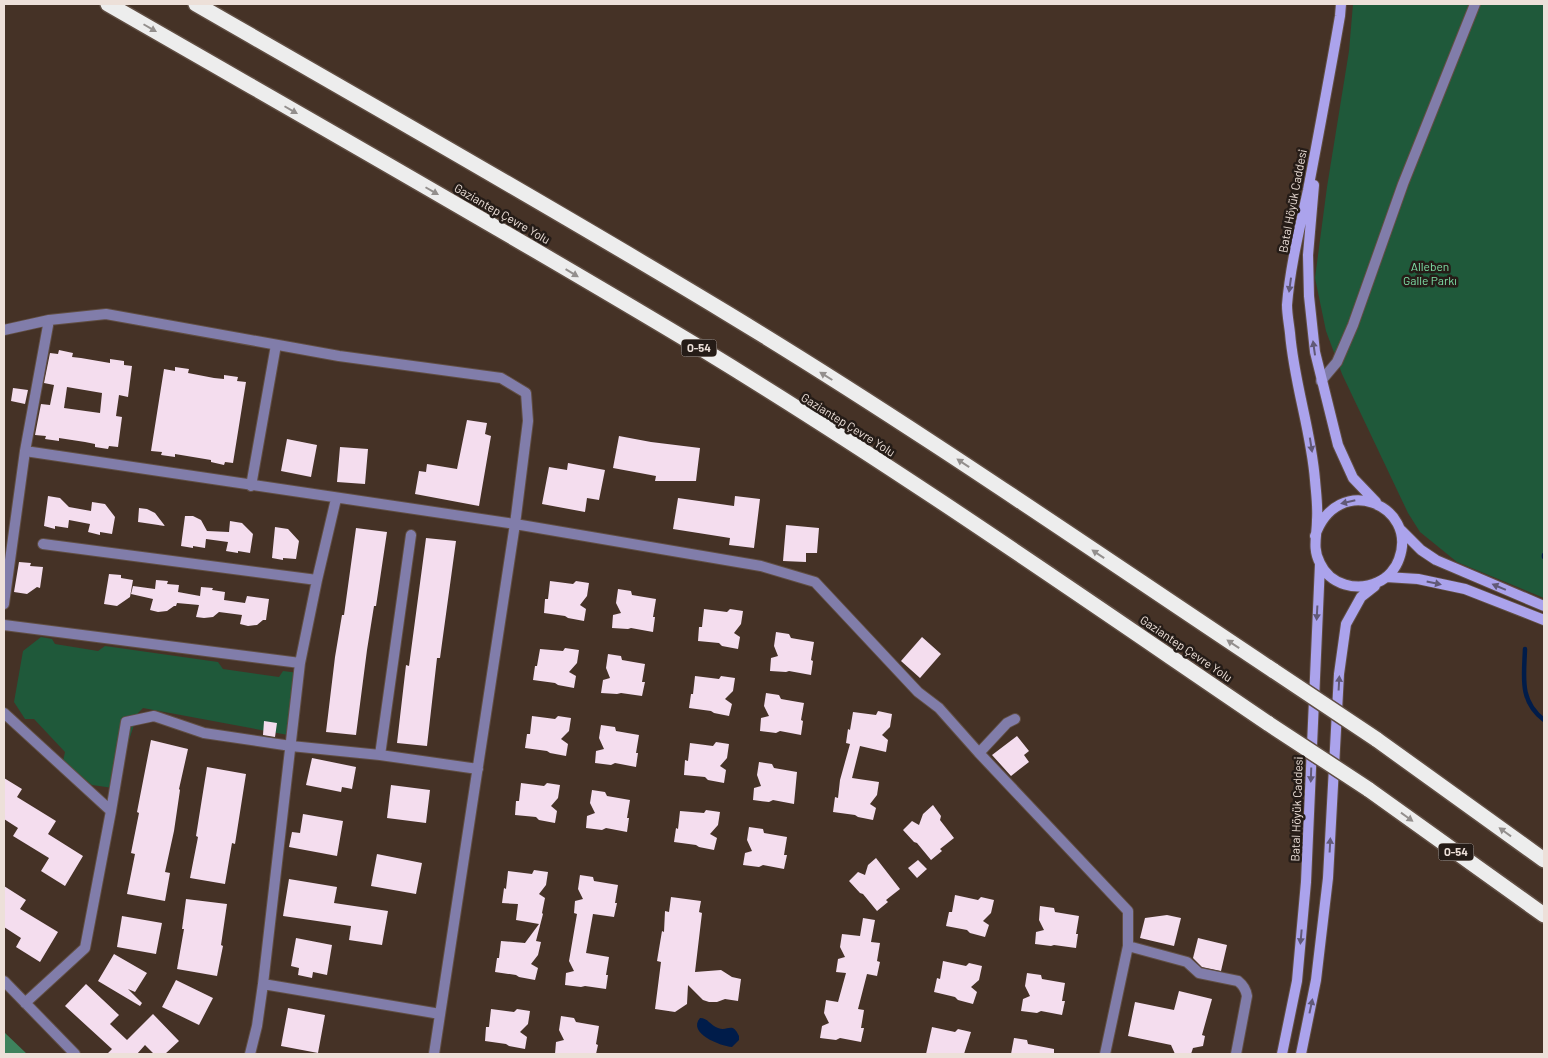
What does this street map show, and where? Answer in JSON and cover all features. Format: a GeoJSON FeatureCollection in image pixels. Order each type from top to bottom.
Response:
{"type":"FeatureCollection","features":[{"type":"Feature","properties":{"kind":"highway","name":"Gaziantep Çevre Yolu"},"geometry":{"type":"LineString","coordinates":[[108,4],[704,350],[925,491],[1368,789],[1544,915]]}},
{"type":"Feature","properties":{"kind":"highway"},"geometry":{"type":"LineString","coordinates":[[196,4],[523,192],[726,313],[949,454],[1376,739],[1544,860]]}},
{"type":"Feature","properties":{"kind":"main road"},"geometry":{"type":"LineString","coordinates":[[1319,134],[1341,4]]}},
{"type":"Feature","properties":{"kind":"main road","name":"Batal Höyük Caddesi"},"geometry":{"type":"LineString","coordinates":[[1319,134],[1308,255],[1308,296],[1314,352],[1321,381],[1338,445],[1353,478],[1377,504],[1388,511],[1399,528],[1421,550],[1436,560],[1544,606]]}},
{"type":"Feature","properties":{"kind":"main road","name":"Batal Höyük Caddesi"},"geometry":{"type":"LineString","coordinates":[[1282,1054],[1297,981],[1306,882],[1320,564],[1315,550],[1317,501],[1314,470],[1308,432],[1292,360],[1287,306],[1295,252],[1319,134]]}},
{"type":"Feature","properties":{"kind":"main road"},"geometry":{"type":"LineString","coordinates":[[1316,536],[1320,523],[1328,512],[1338,504],[1351,500],[1364,500],[1377,504]]}},
{"type":"Feature","properties":{"kind":"main road"},"geometry":{"type":"LineString","coordinates":[[1301,1054],[1316,980],[1328,878],[1339,674],[1346,624],[1361,597],[1392,572],[1399,560],[1402,546],[1399,528]]}},
{"type":"Feature","properties":{"kind":"main road"},"geometry":{"type":"LineString","coordinates":[[1320,564],[1328,575],[1340,583],[1354,587],[1368,586],[1383,579],[1418,579],[1465,589],[1544,620]]}},
{"type":"Feature","properties":{"kind":"street"},"geometry":{"type":"LineString","coordinates":[[1321,381],[1337,362],[1353,326],[1409,167],[1475,4]]}},
{"type":"Feature","properties":{"kind":"street"},"geometry":{"type":"LineString","coordinates":[[4,330],[49,320],[106,314],[339,356],[501,378],[526,393],[528,422],[515,524],[434,1054]]}},
{"type":"Feature","properties":{"kind":"street"},"geometry":{"type":"LineString","coordinates":[[4,604],[25,451],[49,320]]}},
{"type":"Feature","properties":{"kind":"street"},"geometry":{"type":"LineString","coordinates":[[251,486],[276,345]]}},
{"type":"Feature","properties":{"kind":"street"},"geometry":{"type":"LineString","coordinates":[[25,451],[336,499],[515,524],[761,566],[815,582],[918,692],[939,708],[1128,911],[1128,946],[1105,1054]]}},
{"type":"Feature","properties":{"kind":"street"},"geometry":{"type":"LineString","coordinates":[[250,1054],[257,1026],[263,984],[300,663],[336,499]]}},
{"type":"Feature","properties":{"kind":"street"},"geometry":{"type":"LineString","coordinates":[[380,755],[411,535]]}},
{"type":"Feature","properties":{"kind":"street"},"geometry":{"type":"LineString","coordinates":[[43,544],[317,580]]}},
{"type":"Feature","properties":{"kind":"street"},"geometry":{"type":"LineString","coordinates":[[4,625],[300,663]]}},
{"type":"Feature","properties":{"kind":"street"},"geometry":{"type":"LineString","coordinates":[[4,713],[111,811]]}},
{"type":"Feature","properties":{"kind":"street"},"geometry":{"type":"LineString","coordinates":[[25,1003],[85,948],[126,722],[154,716],[204,733],[291,746],[380,755],[478,769]]}},
{"type":"Feature","properties":{"kind":"street"},"geometry":{"type":"LineString","coordinates":[[979,753],[1007,723],[1016,719]]}},
{"type":"Feature","properties":{"kind":"street"},"geometry":{"type":"LineString","coordinates":[[1128,946],[1187,962],[1199,973],[1238,981],[1242,984],[1247,996],[1236,1054]]}},
{"type":"Feature","properties":{"kind":"street"},"geometry":{"type":"LineString","coordinates":[[4,981],[75,1054]]}},
{"type":"Feature","properties":{"kind":"street"},"geometry":{"type":"LineString","coordinates":[[263,984],[440,1014]]}},
{"type":"Feature","properties":{"kind":"green space","name":"Alleben Galle Parkı"},"geometry":{"type":"Polygon","coordinates":[[[1353,4],[1544,4],[1544,598],[1457,562],[1420,532],[1408,513],[1342,374],[1326,331],[1315,278],[1327,187],[1349,51],[1353,4]]]}},
{"type":"Feature","properties":{"kind":"green space"},"geometry":{"type":"Polygon","coordinates":[[[41,637],[52,639],[55,644],[98,651],[105,646],[218,662],[223,669],[279,677],[283,671],[299,673],[288,735],[143,708],[138,713],[113,788],[92,785],[63,761],[65,752],[34,719],[25,719],[14,702],[23,651],[41,637]]]}},
{"type":"Feature","properties":{"kind":"green space"},"geometry":{"type":"Polygon","coordinates":[[[4,1032],[27,1054],[4,1054],[4,1032]]]}},
{"type":"Feature","properties":{"kind":"water"},"geometry":{"type":"Polygon","coordinates":[[[700,1018],[721,1029],[734,1029],[739,1036],[739,1040],[732,1047],[707,1038],[698,1029],[697,1024],[700,1018]]]}},
{"type":"Feature","properties":{"kind":"building"},"geometry":{"type":"Polygon","coordinates":[[[59,350],[73,353],[72,357],[110,363],[110,359],[124,361],[124,365],[132,366],[128,397],[119,395],[116,416],[122,417],[118,447],[109,446],[108,449],[95,447],[95,444],[85,442],[59,438],[59,441],[45,439],[46,436],[35,435],[41,404],[50,405],[54,385],[44,383],[50,353],[58,354],[59,350]],[[67,387],[64,408],[100,413],[102,393],[67,387]]]}},
{"type":"Feature","properties":{"kind":"building"},"geometry":{"type":"Polygon","coordinates":[[[175,367],[189,369],[188,373],[214,378],[224,379],[224,375],[238,377],[237,381],[246,382],[233,463],[225,462],[224,465],[211,462],[211,460],[175,454],[175,457],[161,455],[162,452],[151,451],[164,369],[175,371],[175,367]]]}},
{"type":"Feature","properties":{"kind":"building"},"geometry":{"type":"Polygon","coordinates":[[[13,388],[28,390],[25,404],[11,401],[13,388]]]}},
{"type":"Feature","properties":{"kind":"building"},"geometry":{"type":"Polygon","coordinates":[[[467,420],[487,423],[485,434],[491,436],[479,506],[415,494],[419,471],[426,472],[427,464],[457,469],[467,420]]]}},
{"type":"Feature","properties":{"kind":"building"},"geometry":{"type":"Polygon","coordinates":[[[619,436],[700,448],[696,481],[655,481],[656,476],[613,468],[619,436]]]}},
{"type":"Feature","properties":{"kind":"building"},"geometry":{"type":"Polygon","coordinates":[[[287,439],[317,445],[311,477],[281,471],[287,439]]]}},
{"type":"Feature","properties":{"kind":"building"},"geometry":{"type":"Polygon","coordinates":[[[340,447],[368,449],[365,484],[337,482],[340,447]]]}},
{"type":"Feature","properties":{"kind":"building"},"geometry":{"type":"Polygon","coordinates":[[[568,463],[605,470],[599,500],[587,498],[585,512],[542,504],[549,467],[567,470],[568,463]]]}},
{"type":"Feature","properties":{"kind":"building"},"geometry":{"type":"Polygon","coordinates":[[[48,496],[60,498],[69,507],[91,511],[92,502],[105,504],[115,517],[112,534],[100,532],[100,535],[88,532],[90,524],[69,520],[68,528],[55,526],[55,529],[44,526],[48,496]]]}},
{"type":"Feature","properties":{"kind":"building"},"geometry":{"type":"Polygon","coordinates":[[[735,496],[760,499],[754,548],[729,545],[730,538],[673,529],[678,498],[734,506],[735,496]]]}},
{"type":"Feature","properties":{"kind":"building"},"geometry":{"type":"Polygon","coordinates":[[[139,508],[155,513],[165,526],[138,522],[139,508]]]}},
{"type":"Feature","properties":{"kind":"building"},"geometry":{"type":"Polygon","coordinates":[[[185,516],[193,516],[201,520],[207,531],[229,532],[230,521],[242,523],[253,534],[250,553],[226,551],[228,542],[206,539],[205,548],[181,546],[185,516]]]}},
{"type":"Feature","properties":{"kind":"building"},"geometry":{"type":"Polygon","coordinates":[[[786,525],[819,528],[817,553],[806,553],[806,562],[783,561],[786,525]]]}},
{"type":"Feature","properties":{"kind":"building"},"geometry":{"type":"Polygon","coordinates":[[[275,527],[288,529],[299,541],[296,559],[283,558],[283,560],[272,558],[275,527]]]}},
{"type":"Feature","properties":{"kind":"building"},"geometry":{"type":"Polygon","coordinates":[[[356,528],[387,532],[376,606],[374,606],[367,650],[356,735],[326,732],[335,657],[342,615],[344,615],[356,528]]]}},
{"type":"Feature","properties":{"kind":"building"},"geometry":{"type":"Polygon","coordinates":[[[426,538],[456,541],[440,658],[437,658],[427,746],[397,743],[406,665],[409,666],[426,538]]]}},
{"type":"Feature","properties":{"kind":"building"},"geometry":{"type":"Polygon","coordinates":[[[19,562],[31,563],[30,566],[43,567],[40,588],[37,587],[27,594],[14,592],[19,562]]]}},
{"type":"Feature","properties":{"kind":"building"},"geometry":{"type":"Polygon","coordinates":[[[109,574],[121,575],[121,578],[133,580],[130,597],[117,606],[104,604],[109,574]]]}},
{"type":"Feature","properties":{"kind":"building"},"geometry":{"type":"Polygon","coordinates":[[[156,580],[168,581],[167,584],[179,585],[178,592],[200,596],[201,587],[225,592],[224,600],[245,603],[247,596],[269,599],[266,620],[257,625],[248,626],[240,624],[242,615],[219,612],[213,617],[196,617],[199,605],[177,603],[176,606],[167,611],[158,612],[150,610],[153,599],[131,594],[133,586],[155,589],[156,580]]]}},
{"type":"Feature","properties":{"kind":"building"},"geometry":{"type":"Polygon","coordinates":[[[550,581],[573,584],[576,581],[589,583],[587,596],[580,605],[586,609],[584,621],[544,613],[545,599],[548,599],[550,581]]]}},
{"type":"Feature","properties":{"kind":"building"},"geometry":{"type":"Polygon","coordinates":[[[618,589],[631,591],[632,595],[656,599],[653,632],[631,628],[612,628],[613,615],[621,613],[616,603],[618,589]]]}},
{"type":"Feature","properties":{"kind":"building"},"geometry":{"type":"Polygon","coordinates":[[[704,609],[727,612],[730,609],[743,611],[741,624],[734,633],[740,637],[738,649],[722,646],[719,643],[698,641],[699,627],[702,627],[704,609]]]}},
{"type":"Feature","properties":{"kind":"building"},"geometry":{"type":"Polygon","coordinates":[[[776,632],[789,634],[791,638],[814,642],[811,675],[789,671],[770,671],[771,658],[778,656],[774,646],[776,632]]]}},
{"type":"Feature","properties":{"kind":"building"},"geometry":{"type":"Polygon","coordinates":[[[922,637],[941,654],[920,678],[901,661],[922,637]]]}},
{"type":"Feature","properties":{"kind":"building"},"geometry":{"type":"Polygon","coordinates":[[[565,648],[579,650],[577,663],[569,672],[576,676],[574,688],[533,680],[540,649],[563,651],[565,648]]]}},
{"type":"Feature","properties":{"kind":"building"},"geometry":{"type":"Polygon","coordinates":[[[608,654],[621,656],[622,660],[645,664],[642,682],[645,682],[642,696],[601,693],[603,680],[610,678],[606,668],[608,654]]]}},
{"type":"Feature","properties":{"kind":"building"},"geometry":{"type":"Polygon","coordinates":[[[695,676],[719,679],[721,676],[735,678],[733,691],[725,699],[732,704],[729,716],[689,708],[695,676]]]}},
{"type":"Feature","properties":{"kind":"building"},"geometry":{"type":"Polygon","coordinates":[[[766,693],[779,695],[781,699],[804,703],[801,735],[780,731],[776,733],[760,731],[761,718],[769,716],[764,706],[766,693]]]}},
{"type":"Feature","properties":{"kind":"building"},"geometry":{"type":"Polygon","coordinates":[[[878,711],[892,714],[890,727],[882,735],[888,740],[886,752],[860,746],[852,778],[879,782],[877,795],[870,804],[876,808],[873,820],[833,812],[835,797],[838,798],[840,780],[850,744],[846,743],[853,712],[876,715],[878,711]]]}},
{"type":"Feature","properties":{"kind":"building"},"geometry":{"type":"Polygon","coordinates":[[[532,716],[555,719],[558,716],[571,718],[569,731],[561,739],[568,744],[566,756],[525,748],[527,734],[530,734],[532,716]]]}},
{"type":"Feature","properties":{"kind":"building"},"geometry":{"type":"Polygon","coordinates":[[[264,721],[277,723],[275,737],[263,735],[264,721]]]}},
{"type":"Feature","properties":{"kind":"building"},"geometry":{"type":"Polygon","coordinates":[[[601,725],[615,727],[616,731],[639,735],[636,767],[615,763],[611,765],[595,763],[596,751],[604,749],[599,738],[601,725]]]}},
{"type":"Feature","properties":{"kind":"building"},"geometry":{"type":"Polygon","coordinates":[[[1017,736],[1029,751],[1024,755],[1029,762],[1011,776],[992,755],[1017,736]]]}},
{"type":"Feature","properties":{"kind":"building"},"geometry":{"type":"Polygon","coordinates":[[[151,740],[188,749],[165,872],[170,873],[165,901],[127,894],[135,854],[131,853],[139,813],[137,812],[151,740]]]}},
{"type":"Feature","properties":{"kind":"building"},"geometry":{"type":"Polygon","coordinates":[[[716,742],[729,744],[727,758],[720,766],[726,770],[724,783],[708,780],[705,777],[684,775],[685,760],[688,761],[690,743],[713,746],[716,742]]]}},
{"type":"Feature","properties":{"kind":"building"},"geometry":{"type":"Polygon","coordinates":[[[312,758],[356,767],[352,789],[342,787],[341,792],[306,785],[312,758]]]}},
{"type":"Feature","properties":{"kind":"building"},"geometry":{"type":"Polygon","coordinates":[[[759,762],[772,764],[774,768],[797,772],[794,804],[773,800],[769,802],[753,800],[754,788],[761,786],[757,775],[759,762]]]}},
{"type":"Feature","properties":{"kind":"building"},"geometry":{"type":"Polygon","coordinates":[[[207,767],[246,774],[235,844],[232,843],[225,884],[190,878],[198,837],[196,836],[207,767]]]}},
{"type":"Feature","properties":{"kind":"building"},"geometry":{"type":"Polygon","coordinates":[[[4,778],[22,789],[17,797],[56,821],[48,834],[83,856],[65,886],[41,871],[49,858],[13,836],[18,828],[4,819],[4,778]]]}},
{"type":"Feature","properties":{"kind":"building"},"geometry":{"type":"Polygon","coordinates":[[[521,783],[544,786],[547,783],[560,785],[558,798],[551,806],[557,811],[555,823],[539,820],[536,817],[515,815],[516,801],[519,801],[521,783]]]}},
{"type":"Feature","properties":{"kind":"building"},"geometry":{"type":"Polygon","coordinates":[[[391,785],[430,790],[426,823],[387,818],[391,785]]]}},
{"type":"Feature","properties":{"kind":"building"},"geometry":{"type":"Polygon","coordinates":[[[592,790],[605,792],[607,796],[630,800],[627,832],[606,828],[602,830],[586,828],[587,816],[595,813],[590,803],[592,790]]]}},
{"type":"Feature","properties":{"kind":"building"},"geometry":{"type":"Polygon","coordinates":[[[933,805],[941,816],[940,820],[954,838],[940,849],[942,851],[931,860],[903,830],[912,821],[919,825],[923,814],[933,805]]]}},
{"type":"Feature","properties":{"kind":"building"},"geometry":{"type":"Polygon","coordinates":[[[706,810],[720,812],[718,825],[710,834],[717,838],[714,850],[674,842],[680,811],[704,813],[706,810]]]}},
{"type":"Feature","properties":{"kind":"building"},"geometry":{"type":"Polygon","coordinates":[[[303,814],[343,821],[337,856],[289,847],[292,832],[300,833],[303,814]]]}},
{"type":"Feature","properties":{"kind":"building"},"geometry":{"type":"Polygon","coordinates":[[[749,827],[763,829],[764,833],[787,837],[784,855],[787,855],[784,869],[763,865],[759,867],[743,865],[745,853],[752,851],[747,840],[749,827]]]}},
{"type":"Feature","properties":{"kind":"building"},"geometry":{"type":"Polygon","coordinates":[[[377,854],[422,863],[416,894],[371,886],[377,854]]]}},
{"type":"Feature","properties":{"kind":"building"},"geometry":{"type":"Polygon","coordinates":[[[876,858],[900,889],[886,900],[888,902],[877,911],[849,881],[858,872],[865,875],[868,865],[876,858]]]}},
{"type":"Feature","properties":{"kind":"building"},"geometry":{"type":"Polygon","coordinates":[[[918,860],[927,869],[917,878],[908,868],[918,860]]]}},
{"type":"Feature","properties":{"kind":"building"},"geometry":{"type":"Polygon","coordinates":[[[534,870],[548,872],[546,885],[539,894],[545,898],[536,941],[541,942],[538,955],[531,964],[538,968],[535,980],[495,972],[501,941],[525,943],[539,924],[516,920],[518,904],[502,903],[508,871],[532,874],[534,870]]]}},
{"type":"Feature","properties":{"kind":"building"},"geometry":{"type":"Polygon","coordinates":[[[580,875],[593,877],[594,881],[618,885],[614,917],[593,914],[586,953],[609,957],[606,989],[565,985],[566,973],[574,971],[569,961],[577,914],[574,913],[575,901],[583,899],[578,889],[580,875]]]}},
{"type":"Feature","properties":{"kind":"building"},"geometry":{"type":"Polygon","coordinates":[[[289,879],[337,887],[334,903],[388,911],[382,945],[349,940],[351,926],[283,916],[289,879]]]}},
{"type":"Feature","properties":{"kind":"building"},"geometry":{"type":"Polygon","coordinates":[[[4,886],[26,900],[20,909],[58,932],[40,962],[16,947],[21,938],[4,927],[4,886]]]}},
{"type":"Feature","properties":{"kind":"building"},"geometry":{"type":"Polygon","coordinates":[[[955,895],[978,900],[981,897],[994,900],[991,913],[983,921],[989,925],[985,937],[970,933],[967,930],[946,926],[949,912],[952,912],[955,895]]]}},
{"type":"Feature","properties":{"kind":"building"},"geometry":{"type":"Polygon","coordinates":[[[671,897],[701,901],[699,912],[702,913],[695,972],[721,970],[732,977],[741,979],[738,1001],[725,999],[709,1002],[703,1000],[688,985],[687,1004],[675,1012],[655,1009],[661,962],[657,961],[662,931],[664,932],[665,911],[669,912],[671,897]]]}},
{"type":"Feature","properties":{"kind":"building"},"geometry":{"type":"Polygon","coordinates":[[[186,899],[227,904],[221,945],[223,946],[217,976],[177,969],[184,929],[182,929],[186,899]]]}},
{"type":"Feature","properties":{"kind":"building"},"geometry":{"type":"Polygon","coordinates":[[[1040,906],[1054,908],[1055,912],[1079,916],[1076,948],[1035,944],[1036,932],[1044,930],[1039,920],[1040,906]]]}},
{"type":"Feature","properties":{"kind":"building"},"geometry":{"type":"Polygon","coordinates":[[[1167,915],[1181,918],[1174,946],[1140,938],[1145,918],[1167,915]]]}},
{"type":"Feature","properties":{"kind":"building"},"geometry":{"type":"Polygon","coordinates":[[[122,916],[162,923],[156,954],[117,947],[122,916]]]}},
{"type":"Feature","properties":{"kind":"building"},"geometry":{"type":"Polygon","coordinates":[[[863,918],[875,920],[871,942],[880,943],[877,961],[880,962],[877,976],[867,974],[858,1009],[864,1010],[861,1028],[864,1028],[861,1042],[840,1038],[836,1040],[820,1038],[822,1026],[829,1023],[824,1013],[826,1000],[838,1002],[846,973],[836,972],[838,959],[845,957],[840,947],[842,934],[860,936],[863,918]]]}},
{"type":"Feature","properties":{"kind":"building"},"geometry":{"type":"Polygon","coordinates":[[[296,938],[332,945],[327,975],[313,972],[312,978],[298,975],[299,968],[291,966],[296,938]]]}},
{"type":"Feature","properties":{"kind":"building"},"geometry":{"type":"Polygon","coordinates":[[[1198,938],[1227,945],[1221,971],[1202,967],[1193,958],[1198,938]]]}},
{"type":"Feature","properties":{"kind":"building"},"geometry":{"type":"Polygon","coordinates":[[[114,954],[147,973],[135,992],[128,989],[142,1003],[140,1006],[98,981],[114,954]]]}},
{"type":"Feature","properties":{"kind":"building"},"geometry":{"type":"Polygon","coordinates":[[[943,961],[966,966],[969,963],[982,966],[979,980],[971,987],[977,992],[973,1004],[934,992],[937,978],[940,979],[943,961]]]}},
{"type":"Feature","properties":{"kind":"building"},"geometry":{"type":"Polygon","coordinates":[[[1027,973],[1041,975],[1042,979],[1065,983],[1062,1001],[1065,1001],[1062,1015],[1041,1011],[1037,1013],[1021,1011],[1023,999],[1030,996],[1025,986],[1027,973]]]}},
{"type":"Feature","properties":{"kind":"building"},"geometry":{"type":"Polygon","coordinates":[[[176,980],[213,998],[199,1025],[162,1007],[176,980]]]}},
{"type":"Feature","properties":{"kind":"building"},"geometry":{"type":"Polygon","coordinates":[[[86,984],[119,1015],[110,1024],[127,1040],[153,1014],[179,1041],[165,1054],[154,1054],[145,1045],[137,1054],[107,1054],[112,1049],[65,1006],[86,984]]]}},
{"type":"Feature","properties":{"kind":"building"},"geometry":{"type":"Polygon","coordinates":[[[1179,991],[1212,999],[1202,1035],[1205,1036],[1203,1046],[1193,1048],[1191,1054],[1175,1054],[1171,1045],[1128,1036],[1135,1002],[1174,1010],[1179,991]]]}},
{"type":"Feature","properties":{"kind":"building"},"geometry":{"type":"Polygon","coordinates":[[[288,1008],[325,1015],[318,1053],[281,1046],[288,1008]]]}},
{"type":"Feature","properties":{"kind":"building"},"geometry":{"type":"Polygon","coordinates":[[[491,1009],[514,1012],[517,1009],[530,1011],[528,1024],[520,1032],[527,1037],[525,1049],[485,1041],[486,1027],[489,1027],[491,1009]]]}},
{"type":"Feature","properties":{"kind":"building"},"geometry":{"type":"Polygon","coordinates":[[[561,1016],[574,1018],[576,1022],[599,1026],[596,1054],[555,1054],[556,1042],[564,1040],[559,1030],[561,1016]]]}},
{"type":"Feature","properties":{"kind":"building"},"geometry":{"type":"Polygon","coordinates":[[[932,1027],[955,1032],[958,1029],[971,1032],[964,1054],[926,1054],[932,1027]]]}},
{"type":"Feature","properties":{"kind":"building"},"geometry":{"type":"Polygon","coordinates":[[[1014,1038],[1027,1040],[1028,1044],[1054,1049],[1054,1054],[1011,1054],[1014,1038]]]}},
{"type":"Feature","properties":{"kind":"waterway"},"geometry":{"type":"LineString","coordinates":[[1525,649],[1524,679],[1527,697],[1530,705],[1544,720]]}}]}
